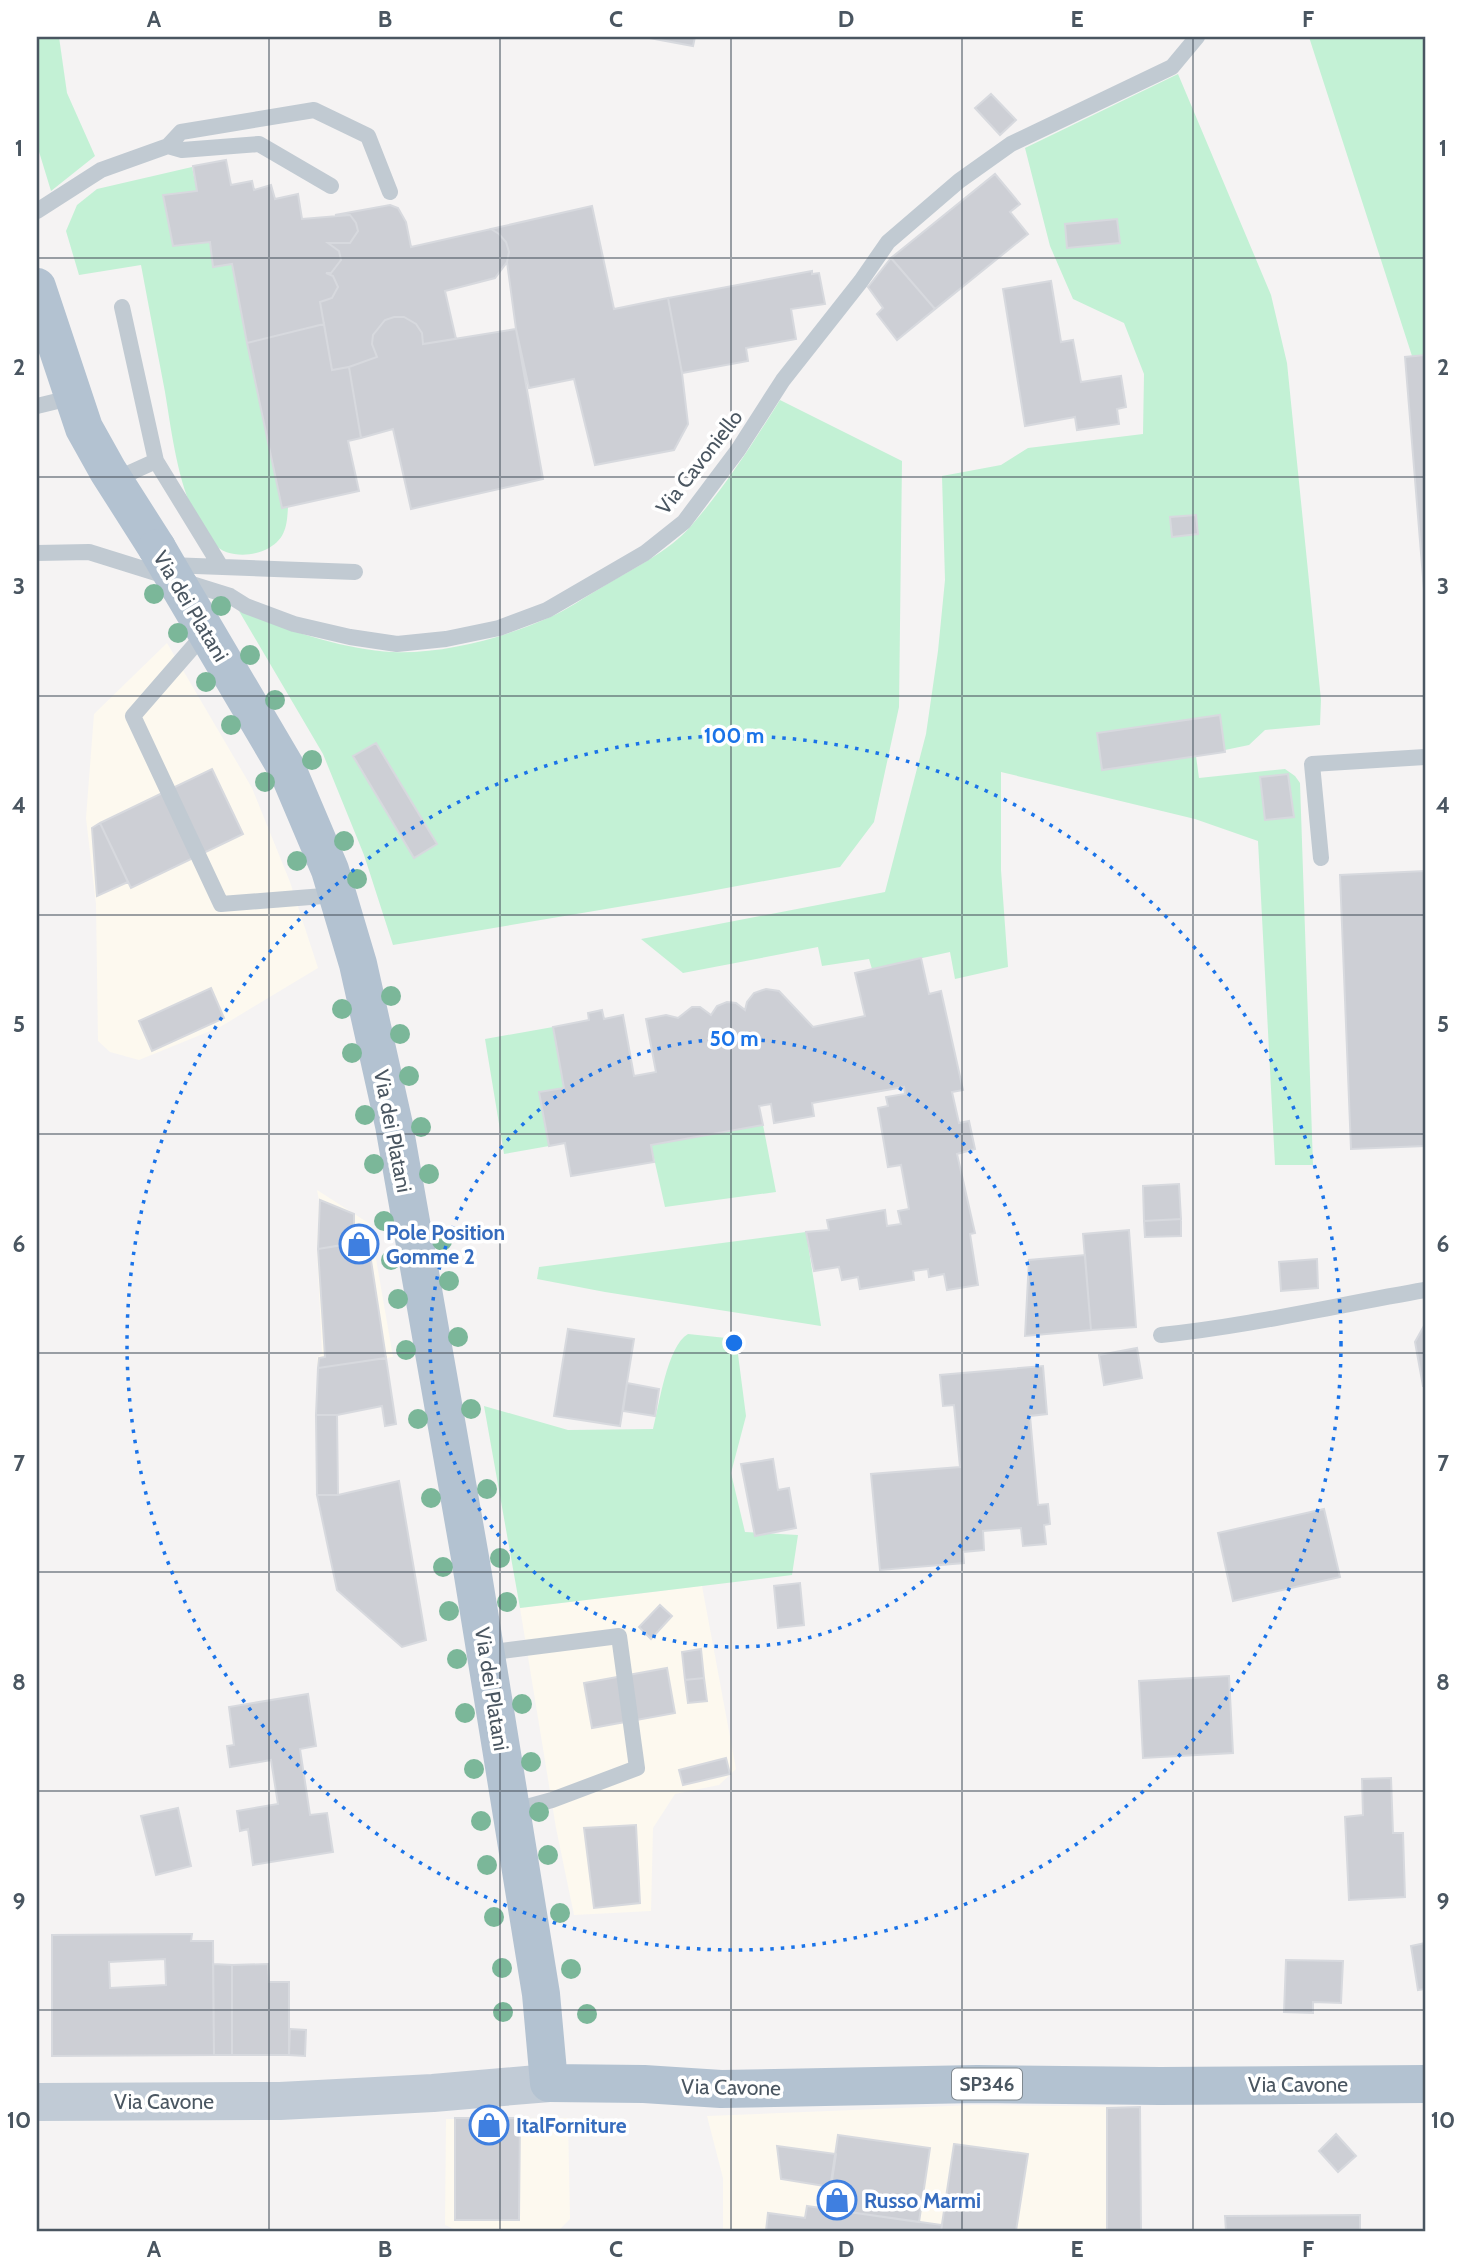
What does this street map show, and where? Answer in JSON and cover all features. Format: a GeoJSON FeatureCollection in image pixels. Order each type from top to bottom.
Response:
{"type":"FeatureCollection","features":[{"type":"Feature","properties":{"kind":"main road","name":"Via dei Platani"},"geometry":{"type":"LineString","coordinates":[[37,287],[84,428],[288,771],[330,870],[358,964],[394,1125],[486,1653],[541,1994],[549,2083]]}},
{"type":"Feature","properties":{"kind":"main road","name":"Via Cavone"},"geometry":{"type":"LineString","coordinates":[[37,2102],[280,2101],[433,2094],[549,2083],[644,2084],[721,2089],[977,2084],[1425,2084]]}},
{"type":"Feature","properties":{"kind":"lane","name":"Via Cavoniello"},"geometry":{"type":"LineString","coordinates":[[37,553],[89,552],[230,596],[246,606],[294,624],[397,644],[446,639],[499,628],[547,610],[645,553],[684,522],[738,450],[783,380],[861,281],[888,242],[959,181],[1011,144],[1172,67],[1197,37]]}},
{"type":"Feature","properties":{"kind":"lane"},"geometry":{"type":"LineString","coordinates":[[37,211],[101,170],[168,146],[181,132],[314,110],[368,136],[390,192]]}},
{"type":"Feature","properties":{"kind":"lane"},"geometry":{"type":"LineString","coordinates":[[168,146],[182,150],[259,144],[331,186]]}},
{"type":"Feature","properties":{"kind":"lane"},"geometry":{"type":"LineString","coordinates":[[122,307],[156,461],[221,567]]}},
{"type":"Feature","properties":{"kind":"lane"},"geometry":{"type":"LineString","coordinates":[[37,406],[74,397]]}},
{"type":"Feature","properties":{"kind":"lane"},"geometry":{"type":"LineString","coordinates":[[114,480],[156,461]]}},
{"type":"Feature","properties":{"kind":"lane"},"geometry":{"type":"LineString","coordinates":[[168,566],[355,572]]}},
{"type":"Feature","properties":{"kind":"lane"},"geometry":{"type":"LineString","coordinates":[[206,632],[133,716],[221,904],[336,895]]}},
{"type":"Feature","properties":{"kind":"lane"},"geometry":{"type":"LineString","coordinates":[[1321,858],[1312,764],[1425,757]]}},
{"type":"Feature","properties":{"kind":"lane"},"geometry":{"type":"LineString","coordinates":[[1161,1335],[1223,1328],[1425,1290]]}},
{"type":"Feature","properties":{"kind":"lane"},"geometry":{"type":"LineString","coordinates":[[486,1653],[619,1636],[637,1768],[552,1800],[512,1811]]}},
{"type":"Feature","properties":{"kind":"shaded area"},"geometry":{"type":"Polygon","coordinates":[[[167,643],[252,788],[290,882],[318,968],[220,1027],[139,1060],[110,1052],[98,1041],[96,904],[86,818],[94,714],[167,643]]]}},
{"type":"Feature","properties":{"kind":"shaded area"},"geometry":{"type":"Polygon","coordinates":[[[317,1190],[370,1224],[393,1357],[317,1368],[317,1358],[322,1353],[317,1190]]]}},
{"type":"Feature","properties":{"kind":"shaded area"},"geometry":{"type":"Polygon","coordinates":[[[702,1586],[736,1769],[719,1785],[675,1794],[653,1828],[651,1911],[574,1915],[556,1828],[520,1608],[702,1586]]]}},
{"type":"Feature","properties":{"kind":"shaded area"},"geometry":{"type":"Polygon","coordinates":[[[973,2105],[1140,2107],[1141,2231],[723,2231],[723,2178],[707,2116],[973,2105]]]}},
{"type":"Feature","properties":{"kind":"shaded area"},"geometry":{"type":"Polygon","coordinates":[[[568,2118],[570,2219],[558,2231],[458,2231],[445,2225],[446,2119],[568,2118]]]}},
{"type":"Feature","properties":{"kind":"green space"},"geometry":{"type":"Polygon","coordinates":[[[37,37],[59,37],[67,93],[95,156],[51,191],[37,145],[37,37]]]}},
{"type":"Feature","properties":{"kind":"green space"},"geometry":{"type":"Polygon","coordinates":[[[1309,37],[1425,37],[1425,355],[1412,356],[1309,37]]]}},
{"type":"Feature","properties":{"kind":"green space"},"geometry":{"type":"Polygon","coordinates":[[[1178,74],[1271,295],[1287,363],[1321,700],[1320,725],[1265,730],[1249,745],[1196,756],[1199,778],[1285,769],[1300,783],[1313,1165],[1275,1165],[1258,841],[1195,819],[1001,772],[1001,870],[1008,967],[955,979],[950,952],[872,969],[869,959],[822,966],[818,947],[683,973],[641,939],[885,892],[926,734],[938,651],[945,580],[942,476],[1001,465],[1028,448],[1143,434],[1144,374],[1124,323],[1073,299],[1050,246],[1025,148],[1178,74]]]}},
{"type":"Feature","properties":{"kind":"green space"},"geometry":{"type":"Polygon","coordinates":[[[192,167],[197,191],[163,195],[173,246],[210,242],[213,267],[232,264],[282,508],[288,507],[286,525],[279,540],[269,548],[255,553],[240,555],[219,549],[202,529],[193,512],[175,451],[141,265],[79,275],[66,231],[77,205],[97,189],[192,167]]]}},
{"type":"Feature","properties":{"kind":"green space"},"geometry":{"type":"Polygon","coordinates":[[[780,400],[902,461],[899,707],[874,822],[840,867],[393,945],[364,855],[323,754],[239,611],[334,643],[393,652],[452,647],[492,638],[530,625],[569,607],[650,559],[682,535],[727,480],[780,400]]]}},
{"type":"Feature","properties":{"kind":"green space"},"geometry":{"type":"Polygon","coordinates":[[[553,1027],[564,1088],[539,1092],[549,1146],[504,1154],[485,1039],[553,1027]]]}},
{"type":"Feature","properties":{"kind":"green space"},"geometry":{"type":"Polygon","coordinates":[[[763,1125],[776,1192],[665,1207],[651,1145],[763,1125]]]}},
{"type":"Feature","properties":{"kind":"green space"},"geometry":{"type":"Polygon","coordinates":[[[806,1232],[821,1326],[537,1279],[539,1267],[806,1232]]]}},
{"type":"Feature","properties":{"kind":"green space"},"geometry":{"type":"Polygon","coordinates":[[[688,1334],[736,1339],[746,1416],[731,1473],[745,1532],[798,1535],[792,1575],[520,1608],[484,1406],[568,1430],[653,1429],[669,1363],[688,1334]]]}},
{"type":"Feature","properties":{"kind":"building"},"geometry":{"type":"Polygon","coordinates":[[[644,37],[695,37],[693,46],[644,37]]]}},
{"type":"Feature","properties":{"kind":"building"},"geometry":{"type":"Polygon","coordinates":[[[991,94],[1016,120],[1000,135],[975,108],[991,94]]]}},
{"type":"Feature","properties":{"kind":"building"},"geometry":{"type":"Polygon","coordinates":[[[226,160],[231,185],[252,181],[254,190],[271,185],[275,199],[298,194],[302,219],[350,215],[356,223],[358,231],[350,243],[328,243],[339,251],[341,260],[331,273],[326,273],[333,276],[338,287],[332,298],[320,302],[324,324],[247,343],[232,264],[213,267],[210,242],[173,246],[163,195],[197,191],[193,166],[226,160]]]}},
{"type":"Feature","properties":{"kind":"building"},"geometry":{"type":"Polygon","coordinates":[[[995,174],[1020,204],[1010,212],[1028,234],[935,309],[891,258],[995,174]]]}},
{"type":"Feature","properties":{"kind":"building"},"geometry":{"type":"Polygon","coordinates":[[[390,205],[398,208],[406,222],[411,247],[491,229],[506,242],[509,252],[507,262],[495,278],[445,291],[456,339],[423,344],[422,333],[416,324],[404,317],[394,317],[385,320],[373,335],[372,344],[377,357],[332,370],[320,302],[332,298],[338,287],[333,276],[326,273],[331,273],[341,260],[339,251],[328,243],[350,243],[358,231],[350,215],[335,215],[390,205]]]}},
{"type":"Feature","properties":{"kind":"building"},"geometry":{"type":"Polygon","coordinates":[[[592,206],[614,309],[668,298],[688,424],[674,450],[595,465],[574,379],[529,388],[516,329],[507,262],[509,252],[506,242],[491,229],[592,206]]]}},
{"type":"Feature","properties":{"kind":"building"},"geometry":{"type":"Polygon","coordinates":[[[1117,219],[1120,243],[1067,248],[1065,224],[1117,219]]]}},
{"type":"Feature","properties":{"kind":"building"},"geometry":{"type":"Polygon","coordinates":[[[891,258],[935,309],[897,340],[877,314],[883,308],[868,287],[891,258]]]}},
{"type":"Feature","properties":{"kind":"building"},"geometry":{"type":"Polygon","coordinates":[[[812,271],[812,274],[819,273],[825,304],[791,309],[796,339],[746,348],[748,361],[682,373],[668,298],[812,271]]]}},
{"type":"Feature","properties":{"kind":"building"},"geometry":{"type":"Polygon","coordinates":[[[1051,281],[1061,342],[1073,340],[1081,382],[1121,376],[1126,407],[1117,409],[1119,424],[1077,430],[1075,417],[1025,426],[1003,289],[1051,281]]]}},
{"type":"Feature","properties":{"kind":"building"},"geometry":{"type":"Polygon","coordinates":[[[404,317],[416,324],[422,333],[423,344],[516,329],[543,479],[411,509],[393,429],[361,438],[349,367],[377,357],[372,344],[373,335],[385,320],[404,317]]]}},
{"type":"Feature","properties":{"kind":"building"},"geometry":{"type":"Polygon","coordinates":[[[324,324],[332,370],[349,367],[361,438],[348,441],[359,491],[282,508],[247,343],[324,324]]]}},
{"type":"Feature","properties":{"kind":"building"},"geometry":{"type":"Polygon","coordinates":[[[1425,355],[1425,602],[1405,357],[1425,355]]]}},
{"type":"Feature","properties":{"kind":"building"},"geometry":{"type":"Polygon","coordinates":[[[1196,515],[1198,534],[1172,537],[1170,517],[1196,515]]]}},
{"type":"Feature","properties":{"kind":"building"},"geometry":{"type":"Polygon","coordinates":[[[1220,715],[1225,752],[1102,770],[1097,733],[1220,715]]]}},
{"type":"Feature","properties":{"kind":"building"},"geometry":{"type":"Polygon","coordinates":[[[376,743],[437,844],[414,858],[353,756],[376,743]]]}},
{"type":"Feature","properties":{"kind":"building"},"geometry":{"type":"Polygon","coordinates":[[[212,769],[243,834],[131,888],[100,823],[212,769]]]}},
{"type":"Feature","properties":{"kind":"building"},"geometry":{"type":"Polygon","coordinates":[[[1288,774],[1294,817],[1265,820],[1260,777],[1288,774]]]}},
{"type":"Feature","properties":{"kind":"building"},"geometry":{"type":"Polygon","coordinates":[[[100,823],[128,882],[97,896],[92,828],[100,823]]]}},
{"type":"Feature","properties":{"kind":"building"},"geometry":{"type":"Polygon","coordinates":[[[1425,871],[1425,1146],[1351,1149],[1340,875],[1425,871]]]}},
{"type":"Feature","properties":{"kind":"building"},"geometry":{"type":"Polygon","coordinates":[[[921,958],[929,994],[941,991],[963,1090],[952,1092],[959,1123],[969,1121],[975,1149],[957,1154],[975,1233],[970,1234],[978,1285],[947,1290],[944,1274],[929,1277],[928,1269],[913,1271],[914,1280],[860,1289],[858,1277],[842,1280],[839,1267],[814,1271],[806,1232],[829,1230],[827,1220],[885,1210],[887,1226],[901,1224],[898,1211],[909,1209],[901,1165],[888,1167],[878,1108],[888,1106],[886,1097],[905,1094],[904,1087],[812,1103],[814,1116],[774,1123],[771,1104],[759,1106],[763,1125],[651,1145],[654,1162],[571,1176],[565,1143],[549,1146],[539,1092],[564,1088],[553,1027],[589,1020],[588,1013],[602,1010],[604,1019],[623,1015],[634,1076],[656,1072],[646,1019],[666,1015],[678,1018],[692,1007],[700,1007],[711,1015],[717,1006],[727,1002],[736,1003],[745,1010],[754,993],[766,989],[779,991],[813,1027],[865,1016],[855,973],[921,958]]]}},
{"type":"Feature","properties":{"kind":"building"},"geometry":{"type":"Polygon","coordinates":[[[211,988],[224,1018],[152,1051],[139,1021],[211,988]]]}},
{"type":"Feature","properties":{"kind":"building"},"geometry":{"type":"Polygon","coordinates":[[[1179,1184],[1181,1219],[1144,1221],[1143,1186],[1179,1184]]]}},
{"type":"Feature","properties":{"kind":"building"},"geometry":{"type":"Polygon","coordinates":[[[320,1200],[354,1214],[354,1243],[318,1249],[320,1200]]]}},
{"type":"Feature","properties":{"kind":"building"},"geometry":{"type":"Polygon","coordinates":[[[1181,1219],[1181,1236],[1145,1237],[1144,1221],[1181,1219]]]}},
{"type":"Feature","properties":{"kind":"building"},"geometry":{"type":"Polygon","coordinates":[[[1129,1230],[1136,1327],[1091,1330],[1083,1234],[1129,1230]]]}},
{"type":"Feature","properties":{"kind":"building"},"geometry":{"type":"Polygon","coordinates":[[[368,1241],[386,1358],[318,1368],[319,1358],[325,1357],[318,1249],[368,1241]]]}},
{"type":"Feature","properties":{"kind":"building"},"geometry":{"type":"Polygon","coordinates":[[[1085,1255],[1091,1330],[1025,1336],[1029,1260],[1085,1255]]]}},
{"type":"Feature","properties":{"kind":"building"},"geometry":{"type":"Polygon","coordinates":[[[1317,1259],[1318,1288],[1281,1291],[1279,1262],[1317,1259]]]}},
{"type":"Feature","properties":{"kind":"building"},"geometry":{"type":"Polygon","coordinates":[[[1425,1324],[1425,1386],[1423,1386],[1415,1342],[1425,1324]]]}},
{"type":"Feature","properties":{"kind":"building"},"geometry":{"type":"Polygon","coordinates":[[[568,1329],[634,1339],[620,1426],[554,1416],[568,1329]]]}},
{"type":"Feature","properties":{"kind":"building"},"geometry":{"type":"Polygon","coordinates":[[[1137,1348],[1142,1378],[1104,1385],[1099,1355],[1137,1348]]]}},
{"type":"Feature","properties":{"kind":"building"},"geometry":{"type":"Polygon","coordinates":[[[386,1358],[396,1424],[385,1426],[382,1406],[337,1415],[316,1415],[318,1368],[386,1358]]]}},
{"type":"Feature","properties":{"kind":"building"},"geometry":{"type":"Polygon","coordinates":[[[1043,1366],[1047,1414],[1030,1416],[1038,1505],[1048,1504],[1050,1524],[1044,1525],[1046,1544],[1023,1546],[1021,1528],[983,1531],[984,1550],[963,1552],[964,1563],[880,1570],[871,1474],[960,1467],[954,1405],[943,1406],[940,1375],[1043,1366]]]}},
{"type":"Feature","properties":{"kind":"building"},"geometry":{"type":"Polygon","coordinates":[[[627,1383],[659,1389],[655,1416],[623,1411],[627,1383]]]}},
{"type":"Feature","properties":{"kind":"building"},"geometry":{"type":"Polygon","coordinates":[[[316,1415],[337,1415],[338,1495],[317,1495],[316,1415]]]}},
{"type":"Feature","properties":{"kind":"building"},"geometry":{"type":"Polygon","coordinates":[[[773,1459],[778,1490],[789,1488],[796,1528],[755,1536],[741,1464],[773,1459]]]}},
{"type":"Feature","properties":{"kind":"building"},"geometry":{"type":"Polygon","coordinates":[[[399,1481],[426,1640],[402,1647],[337,1590],[317,1495],[338,1495],[399,1481]]]}},
{"type":"Feature","properties":{"kind":"building"},"geometry":{"type":"Polygon","coordinates":[[[1324,1509],[1340,1577],[1233,1601],[1218,1533],[1324,1509]]]}},
{"type":"Feature","properties":{"kind":"building"},"geometry":{"type":"Polygon","coordinates":[[[800,1583],[804,1625],[778,1628],[774,1586],[800,1583]]]}},
{"type":"Feature","properties":{"kind":"building"},"geometry":{"type":"Polygon","coordinates":[[[660,1605],[672,1616],[651,1639],[639,1627],[660,1605]]]}},
{"type":"Feature","properties":{"kind":"building"},"geometry":{"type":"Polygon","coordinates":[[[701,1649],[704,1678],[685,1680],[682,1652],[701,1649]]]}},
{"type":"Feature","properties":{"kind":"building"},"geometry":{"type":"Polygon","coordinates":[[[667,1668],[675,1713],[592,1728],[584,1683],[667,1668]]]}},
{"type":"Feature","properties":{"kind":"building"},"geometry":{"type":"Polygon","coordinates":[[[1229,1676],[1233,1753],[1143,1758],[1139,1681],[1229,1676]]]}},
{"type":"Feature","properties":{"kind":"building"},"geometry":{"type":"Polygon","coordinates":[[[704,1678],[707,1701],[688,1703],[685,1680],[704,1678]]]}},
{"type":"Feature","properties":{"kind":"building"},"geometry":{"type":"Polygon","coordinates":[[[308,1694],[316,1746],[300,1749],[310,1815],[327,1813],[333,1852],[253,1865],[248,1829],[240,1831],[237,1811],[278,1804],[271,1760],[230,1767],[227,1746],[234,1745],[229,1707],[308,1694]]]}},
{"type":"Feature","properties":{"kind":"building"},"geometry":{"type":"Polygon","coordinates":[[[726,1758],[730,1774],[683,1785],[679,1770],[726,1758]]]}},
{"type":"Feature","properties":{"kind":"building"},"geometry":{"type":"Polygon","coordinates":[[[1391,1778],[1393,1833],[1403,1833],[1405,1897],[1349,1900],[1345,1817],[1363,1815],[1362,1779],[1391,1778]]]}},
{"type":"Feature","properties":{"kind":"building"},"geometry":{"type":"Polygon","coordinates":[[[178,1808],[191,1866],[156,1875],[141,1816],[178,1808]]]}},
{"type":"Feature","properties":{"kind":"building"},"geometry":{"type":"Polygon","coordinates":[[[636,1825],[640,1903],[594,1908],[584,1828],[636,1825]]]}},
{"type":"Feature","properties":{"kind":"building"},"geometry":{"type":"Polygon","coordinates":[[[192,1934],[191,1941],[213,1941],[214,2055],[52,2056],[52,1935],[192,1934]],[[165,1959],[109,1962],[110,1988],[166,1985],[165,1959]]]}},
{"type":"Feature","properties":{"kind":"building"},"geometry":{"type":"Polygon","coordinates":[[[1425,1943],[1425,1989],[1418,1990],[1411,1946],[1425,1943]]]}},
{"type":"Feature","properties":{"kind":"building"},"geometry":{"type":"Polygon","coordinates":[[[1286,1960],[1343,1961],[1341,2003],[1313,2002],[1313,2013],[1284,2012],[1286,1960]]]}},
{"type":"Feature","properties":{"kind":"building"},"geometry":{"type":"Polygon","coordinates":[[[213,1964],[232,1965],[232,2055],[214,2055],[213,1964]]]}},
{"type":"Feature","properties":{"kind":"building"},"geometry":{"type":"Polygon","coordinates":[[[268,1964],[269,1982],[289,1982],[289,2055],[232,2055],[232,1965],[268,1964]]]}},
{"type":"Feature","properties":{"kind":"building"},"geometry":{"type":"Polygon","coordinates":[[[290,2029],[306,2030],[305,2056],[289,2055],[290,2029]]]}},
{"type":"Feature","properties":{"kind":"building"},"geometry":{"type":"Polygon","coordinates":[[[1140,2107],[1141,2231],[1107,2231],[1107,2108],[1140,2107]]]}},
{"type":"Feature","properties":{"kind":"building"},"geometry":{"type":"Polygon","coordinates":[[[455,2118],[520,2118],[519,2220],[455,2220],[455,2118]]]}},
{"type":"Feature","properties":{"kind":"building"},"geometry":{"type":"Polygon","coordinates":[[[1336,2134],[1356,2156],[1338,2172],[1319,2151],[1336,2134]]]}},
{"type":"Feature","properties":{"kind":"building"},"geometry":{"type":"Polygon","coordinates":[[[838,2135],[930,2148],[919,2222],[827,2209],[838,2135]]]}},
{"type":"Feature","properties":{"kind":"building"},"geometry":{"type":"Polygon","coordinates":[[[954,2144],[1028,2154],[1016,2231],[941,2231],[954,2144]]]}},
{"type":"Feature","properties":{"kind":"building"},"geometry":{"type":"Polygon","coordinates":[[[777,2146],[836,2154],[831,2187],[781,2179],[777,2146]]]}},
{"type":"Feature","properties":{"kind":"building"},"geometry":{"type":"Polygon","coordinates":[[[807,2206],[942,2225],[941,2231],[766,2231],[768,2213],[805,2218],[807,2206]]]}},
{"type":"Feature","properties":{"kind":"building"},"geometry":{"type":"Polygon","coordinates":[[[1360,2215],[1360,2231],[1226,2231],[1225,2216],[1360,2215]]]}},
{"type":"Feature","properties":{"kind":"place","name":"Pole Position Gomme 2"},"geometry":{"type":"Point","coordinates":[359,1244]}},
{"type":"Feature","properties":{"kind":"place","name":"ItalForniture"},"geometry":{"type":"Point","coordinates":[489,2125]}},
{"type":"Feature","properties":{"kind":"place","name":"Russo Marmi"},"geometry":{"type":"Point","coordinates":[837,2200]}}]}
